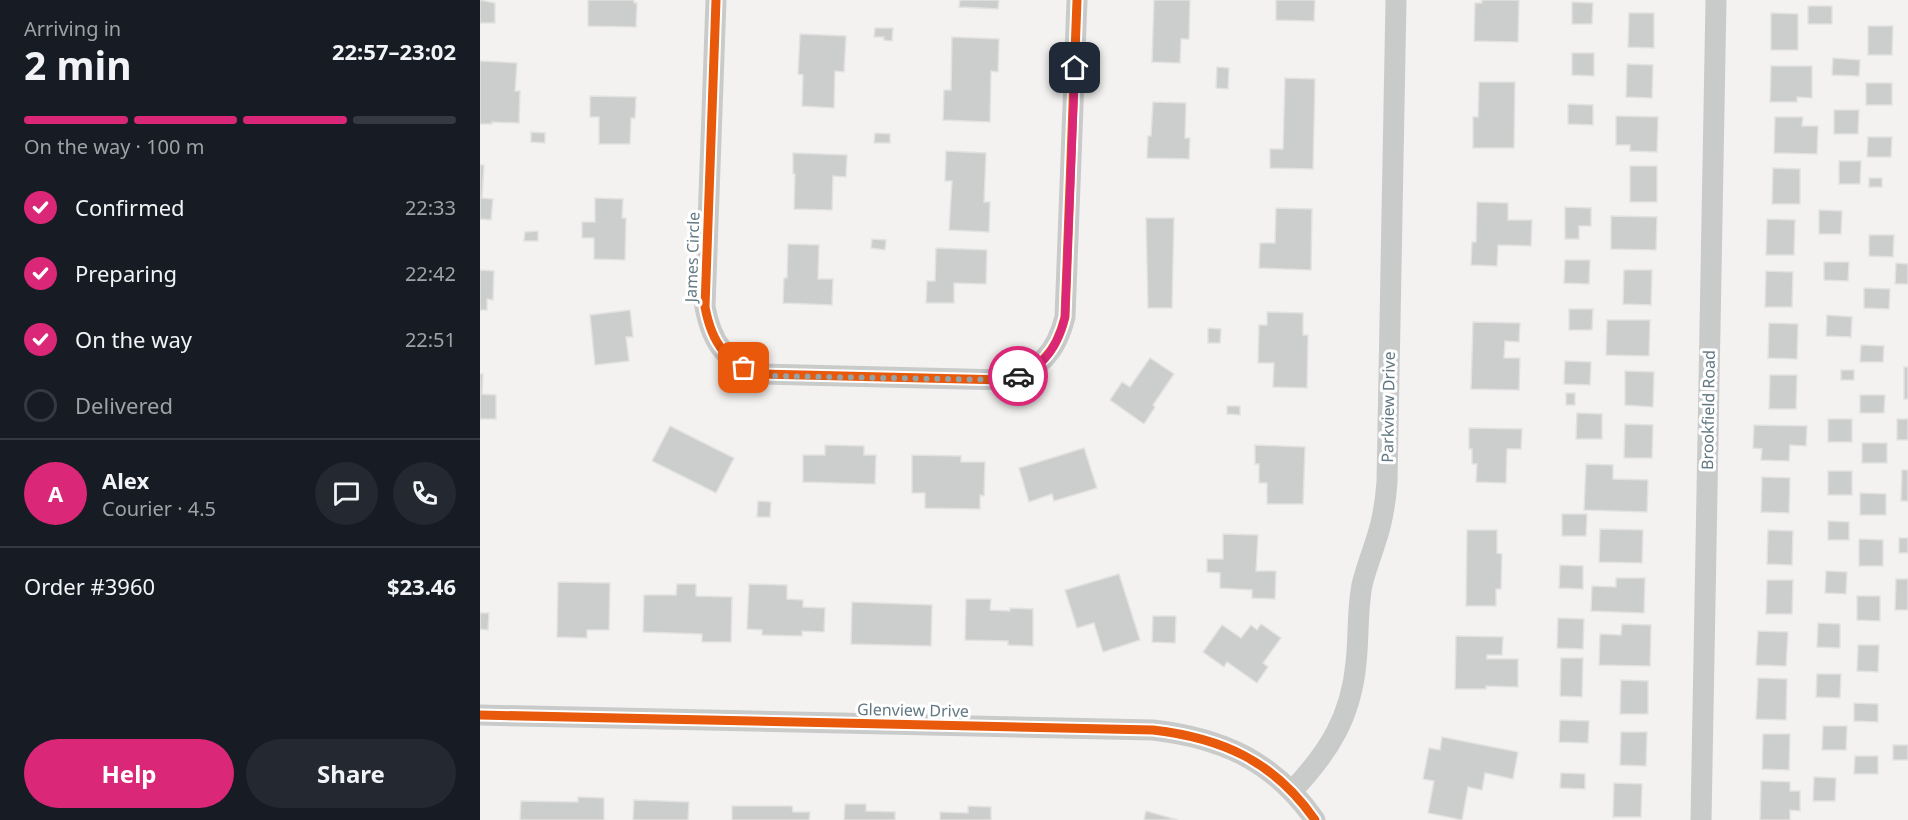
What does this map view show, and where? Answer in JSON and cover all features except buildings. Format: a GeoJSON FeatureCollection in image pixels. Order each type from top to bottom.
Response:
{"type":"FeatureCollection","features":[{"type":"Feature","properties":{"kind":"street","name":"James Circle"},"geometry":{"type":"LineString","coordinates":[[716,0],[705,307],[708,326],[716,343],[728,357],[744,368],[761,374],[1005,380],[1023,375],[1039,365],[1052,351],[1061,335],[1065,317],[1077,0]]}},
{"type":"Feature","properties":{"kind":"street","name":"Parkview Drive"},"geometry":{"type":"LineString","coordinates":[[1292,791],[1326,753],[1347,706],[1356,664],[1362,586],[1385,502],[1396,0]]}},
{"type":"Feature","properties":{"kind":"street","name":"Brookfield Road"},"geometry":{"type":"LineString","coordinates":[[1701,820],[1716,0]]}},
{"type":"Feature","properties":{"kind":"street","name":"Glenview Drive"},"geometry":{"type":"LineString","coordinates":[[480,715],[1153,730],[1187,734],[1220,743],[1251,759],[1280,779],[1315,820]]}},
{"type":"Feature","properties":{"kind":"cycle path"},"geometry":{"type":"LineString","coordinates":[[716,0],[705,307],[712,331],[722,350],[738,364],[761,374],[1005,380],[1028,371],[1045,358],[1057,340],[1065,317],[1077,0]]}},
{"type":"Feature","properties":{"kind":"cycle path"},"geometry":{"type":"LineString","coordinates":[[480,715],[1153,730],[1202,739],[1244,756],[1282,782],[1315,820]]}},
{"type":"Feature","properties":{"kind":"way so far"},"geometry":{"type":"LineString","coordinates":[[744,368],[775,376],[1005,380],[1018,376]]}},
{"type":"Feature","properties":{"kind":"route"},"geometry":{"type":"LineString","coordinates":[[1018,376],[1039,365],[1052,351],[1061,335],[1065,317],[1075,68]]}}]}
